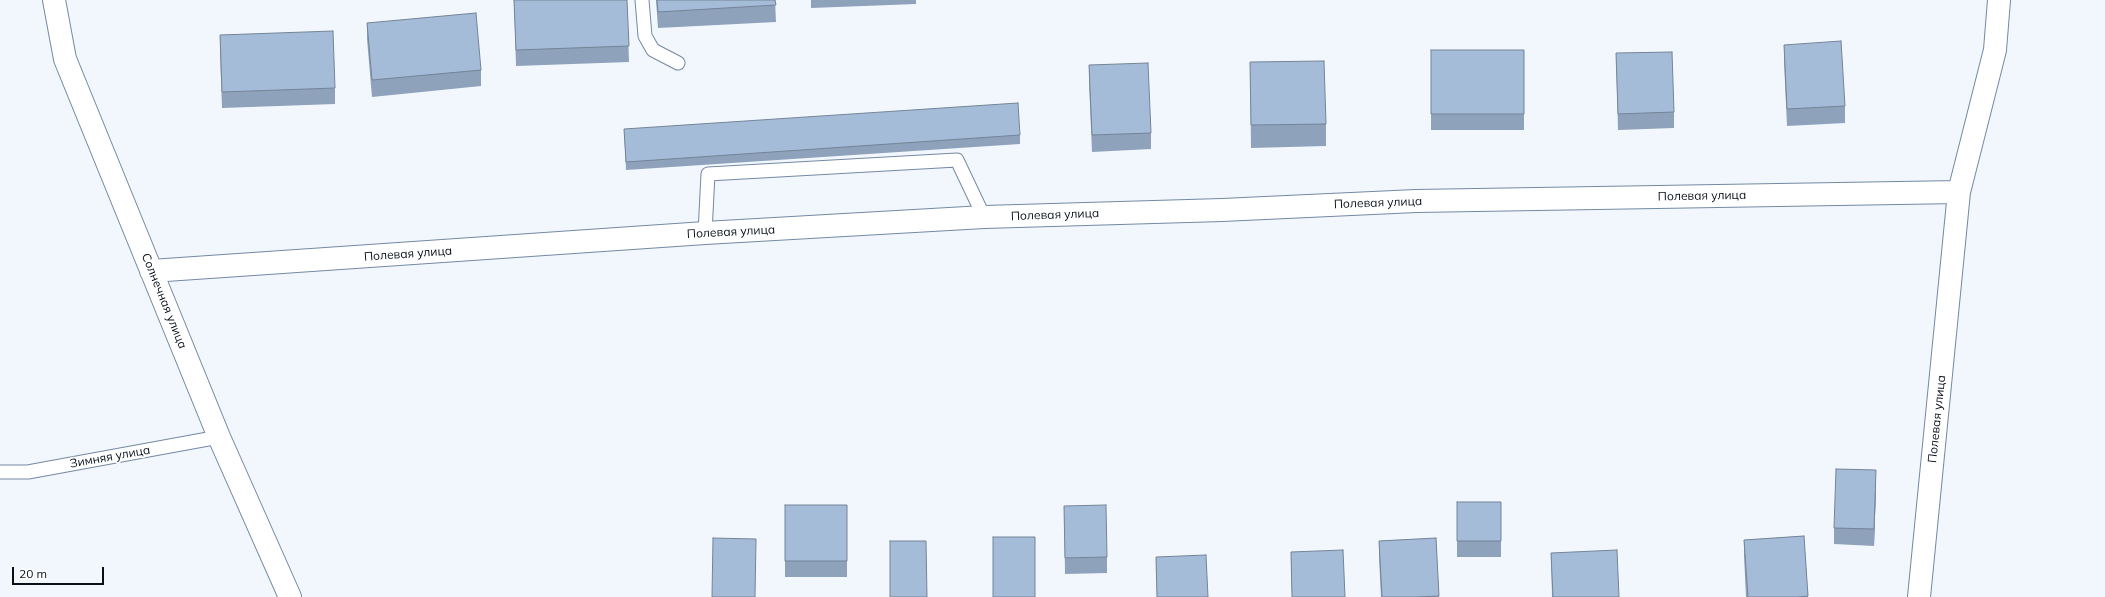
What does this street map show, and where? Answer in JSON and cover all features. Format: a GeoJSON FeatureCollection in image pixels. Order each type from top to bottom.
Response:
{"type":"FeatureCollection","features":[{"type":"Feature","properties":{"kind":"street","name":"Солнечная улица"},"geometry":{"type":"LineString","coordinates":[[54,0],[65,59],[219,437],[290,597]]}},
{"type":"Feature","properties":{"kind":"street","name":"Полевая улица"},"geometry":{"type":"LineString","coordinates":[[1918,597],[1959,192],[1994,50],[1999,0]]}},
{"type":"Feature","properties":{"kind":"street","name":"Полевая улица"},"geometry":{"type":"LineString","coordinates":[[151,271],[705,233],[984,217],[1230,209],[1416,200],[1959,192]]}},
{"type":"Feature","properties":{"kind":"lane"},"geometry":{"type":"LineString","coordinates":[[642,0],[645,36],[653,50],[678,63]]}},
{"type":"Feature","properties":{"kind":"lane"},"geometry":{"type":"LineString","coordinates":[[705,233],[708,174],[957,160],[984,217]]}},
{"type":"Feature","properties":{"kind":"lane","name":"Зимняя улица"},"geometry":{"type":"LineString","coordinates":[[0,472],[28,472],[219,437]]}},
{"type":"Feature","properties":{"kind":"building"},"geometry":{"type":"Polygon","coordinates":[[[514,0],[627,0],[629,46],[516,50],[514,0]]]}},
{"type":"Feature","properties":{"kind":"building"},"geometry":{"type":"Polygon","coordinates":[[[657,0],[775,0],[776,5],[658,12],[657,0]]]}},
{"type":"Feature","properties":{"kind":"building"},"geometry":{"type":"Polygon","coordinates":[[[476,13],[481,70],[372,80],[367,23],[476,13]]]}},
{"type":"Feature","properties":{"kind":"building"},"geometry":{"type":"Polygon","coordinates":[[[333,31],[335,88],[222,92],[220,35],[333,31]]]}},
{"type":"Feature","properties":{"kind":"building"},"geometry":{"type":"Polygon","coordinates":[[[1841,41],[1845,106],[1787,109],[1784,45],[1841,41]]]}},
{"type":"Feature","properties":{"kind":"building"},"geometry":{"type":"Polygon","coordinates":[[[1431,50],[1524,50],[1524,114],[1431,114],[1431,50]]]}},
{"type":"Feature","properties":{"kind":"building"},"geometry":{"type":"Polygon","coordinates":[[[1672,52],[1674,112],[1618,114],[1616,53],[1672,52]]]}},
{"type":"Feature","properties":{"kind":"building"},"geometry":{"type":"Polygon","coordinates":[[[1324,61],[1326,124],[1251,125],[1250,62],[1324,61]]]}},
{"type":"Feature","properties":{"kind":"building"},"geometry":{"type":"Polygon","coordinates":[[[1148,63],[1151,133],[1092,135],[1089,65],[1148,63]]]}},
{"type":"Feature","properties":{"kind":"building"},"geometry":{"type":"Polygon","coordinates":[[[1018,103],[1020,135],[626,162],[624,129],[1018,103]]]}},
{"type":"Feature","properties":{"kind":"building"},"geometry":{"type":"Polygon","coordinates":[[[1836,469],[1876,470],[1874,529],[1834,528],[1836,469]]]}},
{"type":"Feature","properties":{"kind":"building"},"geometry":{"type":"Polygon","coordinates":[[[1457,502],[1501,502],[1501,541],[1457,541],[1457,502]]]}},
{"type":"Feature","properties":{"kind":"building"},"geometry":{"type":"Polygon","coordinates":[[[785,505],[847,505],[847,561],[785,561],[785,505]]]}},
{"type":"Feature","properties":{"kind":"building"},"geometry":{"type":"Polygon","coordinates":[[[1106,505],[1107,557],[1065,558],[1064,506],[1106,505]]]}},
{"type":"Feature","properties":{"kind":"building"},"geometry":{"type":"Polygon","coordinates":[[[1804,536],[1808,596],[1748,597],[1744,540],[1804,536]]]}},
{"type":"Feature","properties":{"kind":"building"},"geometry":{"type":"Polygon","coordinates":[[[993,537],[1035,537],[1035,597],[993,597],[993,537]]]}},
{"type":"Feature","properties":{"kind":"building"},"geometry":{"type":"Polygon","coordinates":[[[713,538],[756,539],[755,597],[712,597],[713,538]]]}},
{"type":"Feature","properties":{"kind":"building"},"geometry":{"type":"Polygon","coordinates":[[[1436,538],[1439,596],[1382,597],[1379,541],[1436,538]]]}},
{"type":"Feature","properties":{"kind":"building"},"geometry":{"type":"Polygon","coordinates":[[[890,541],[926,541],[927,597],[890,597],[890,541]]]}},
{"type":"Feature","properties":{"kind":"building"},"geometry":{"type":"Polygon","coordinates":[[[1343,550],[1345,597],[1292,597],[1291,552],[1343,550]]]}},
{"type":"Feature","properties":{"kind":"building"},"geometry":{"type":"Polygon","coordinates":[[[1617,550],[1619,597],[1553,597],[1551,553],[1617,550]]]}},
{"type":"Feature","properties":{"kind":"building"},"geometry":{"type":"Polygon","coordinates":[[[1206,555],[1208,597],[1157,597],[1156,557],[1206,555]]]}}]}
